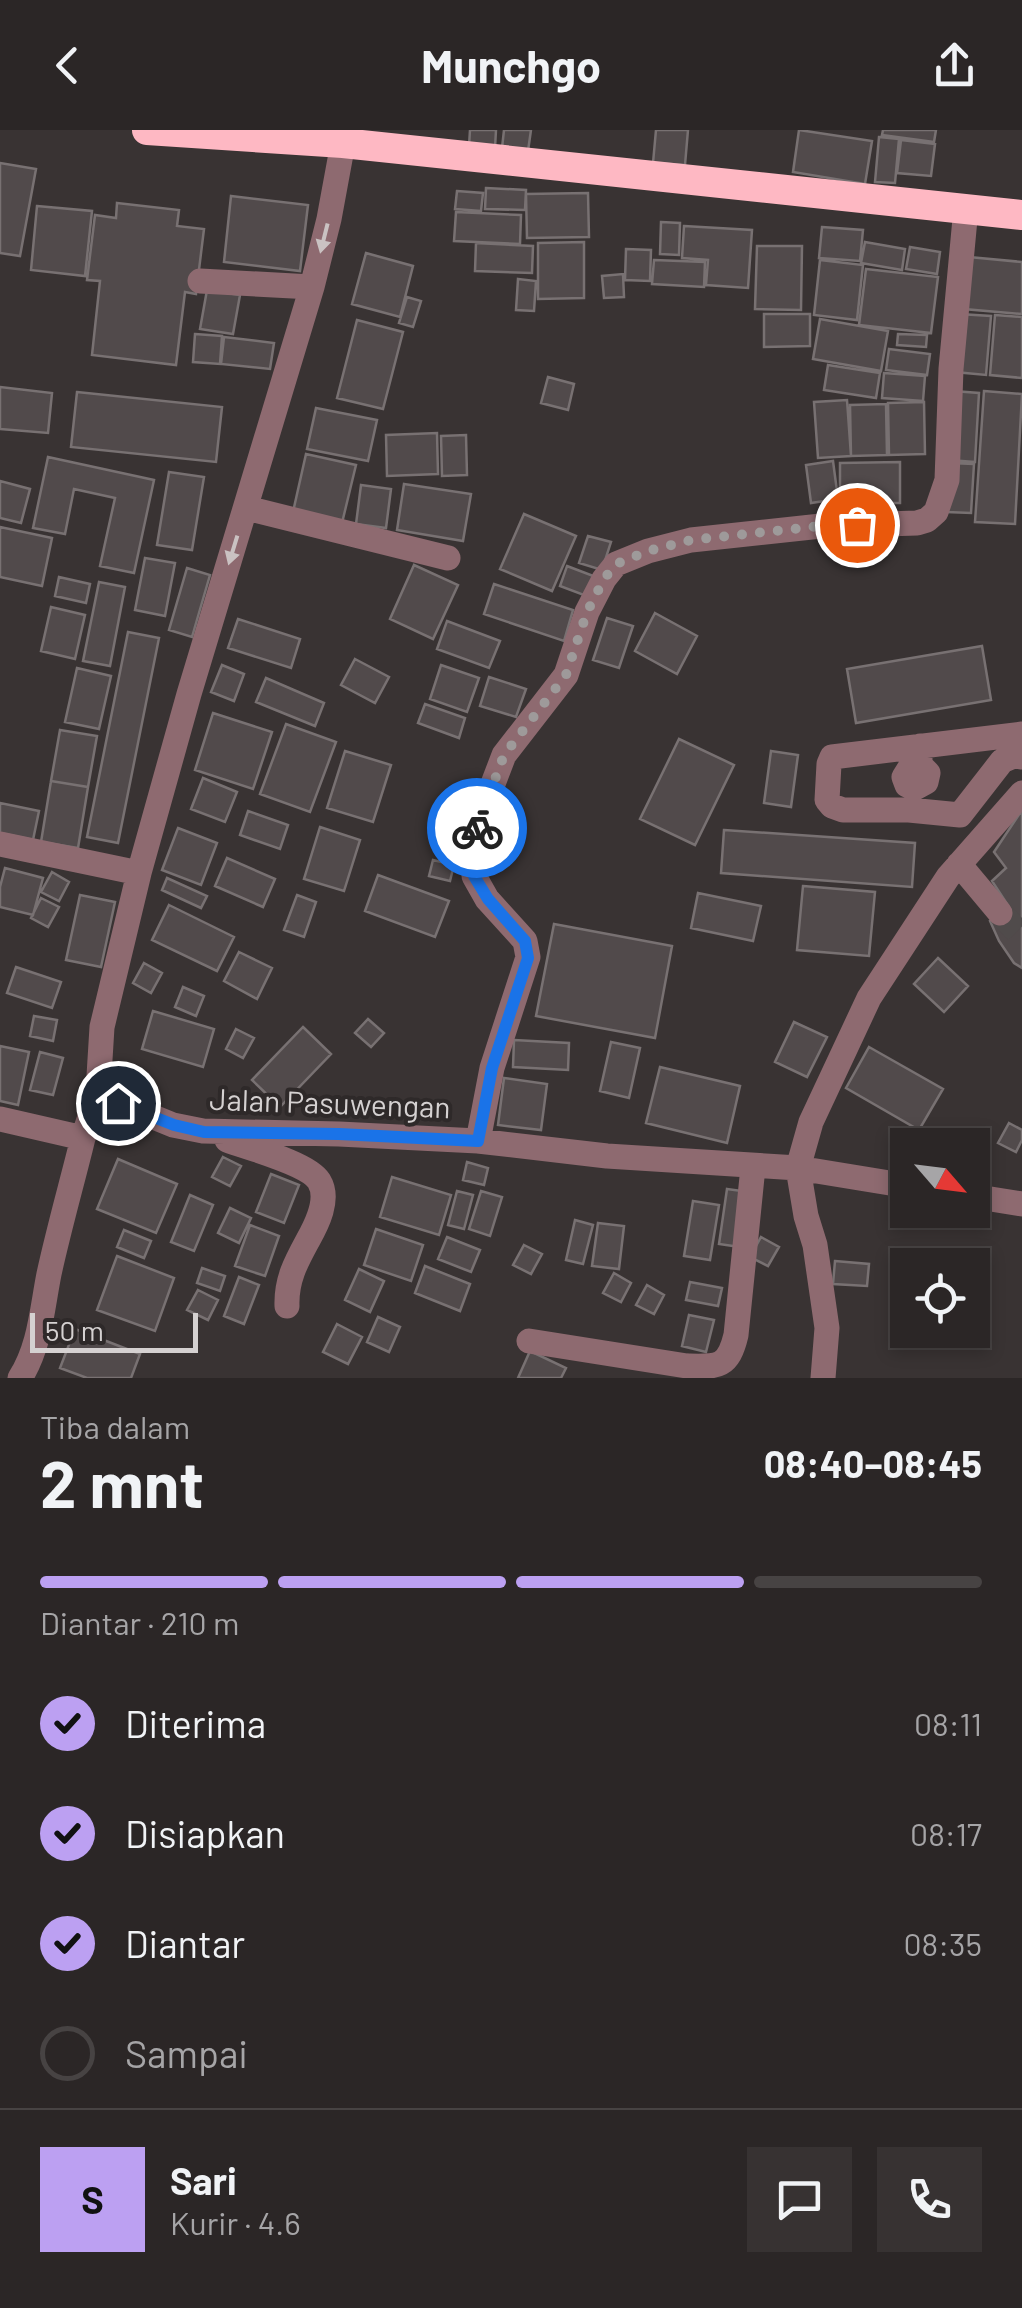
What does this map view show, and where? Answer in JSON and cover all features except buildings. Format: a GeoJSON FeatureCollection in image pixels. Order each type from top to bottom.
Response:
{"type":"FeatureCollection","features":[{"type":"Feature","properties":{"kind":"highway"},"geometry":{"type":"LineString","coordinates":[[148,130],[343,143],[1022,215]]}},
{"type":"Feature","properties":{"kind":"street"},"geometry":{"type":"LineString","coordinates":[[20,1378],[38,1336],[49,1275],[98,1092],[102,1027],[140,872],[189,694],[312,287],[343,143]]}},
{"type":"Feature","properties":{"kind":"street"},"geometry":{"type":"LineString","coordinates":[[478,1141],[492,1068],[528,958],[525,941],[488,899],[474,876],[478,823],[504,755],[566,675],[587,612],[616,564],[691,540],[821,526],[917,523],[936,512],[947,480],[950,369],[966,208]]}},
{"type":"Feature","properties":{"kind":"street"},"geometry":{"type":"LineString","coordinates":[[200,281],[312,287]]}},
{"type":"Feature","properties":{"kind":"street"},"geometry":{"type":"LineString","coordinates":[[246,508],[448,558]]}},
{"type":"Feature","properties":{"kind":"street"},"geometry":{"type":"LineString","coordinates":[[1022,734],[916,777],[960,815],[1002,761],[1014,756],[1022,758]]}},
{"type":"Feature","properties":{"kind":"street"},"geometry":{"type":"LineString","coordinates":[[823,1378],[827,1328],[816,1245],[806,1216],[798,1168],[810,1122],[868,998],[948,877],[1022,793]]}},
{"type":"Feature","properties":{"kind":"street"},"geometry":{"type":"LineString","coordinates":[[0,844],[140,872]]}},
{"type":"Feature","properties":{"kind":"street"},"geometry":{"type":"LineString","coordinates":[[960,864],[1000,913]]}},
{"type":"Feature","properties":{"kind":"street","name":"Jalan Pasuwengan"},"geometry":{"type":"LineString","coordinates":[[98,1092],[160,1120],[204,1132],[478,1141],[608,1156],[798,1168],[890,1183]]}},
{"type":"Feature","properties":{"kind":"street"},"geometry":{"type":"LineString","coordinates":[[0,1119],[83,1138]]}},
{"type":"Feature","properties":{"kind":"street"},"geometry":{"type":"LineString","coordinates":[[204,1132],[291,1162],[318,1180],[324,1203],[292,1270],[287,1306]]}},
{"type":"Feature","properties":{"kind":"street"},"geometry":{"type":"LineString","coordinates":[[529,1341],[687,1366],[724,1363],[736,1335],[753,1166]]}},
{"type":"Feature","properties":{"kind":"street"},"geometry":{"type":"LineString","coordinates":[[990,1199],[1022,1204]]}},
{"type":"Feature","properties":{"kind":"tunnel"},"geometry":{"type":"LineString","coordinates":[[1000,913],[1022,936]]}},
{"type":"Feature","properties":{"kind":"way so far"},"geometry":{"type":"LineString","coordinates":[[477,828],[504,755],[566,675],[587,612],[616,564],[691,540],[857,525]]}},
{"type":"Feature","properties":{"kind":"route"},"geometry":{"type":"LineString","coordinates":[[118,1103],[204,1132],[478,1141],[492,1068],[528,958],[525,941],[488,899],[474,876],[477,828]]}}]}
